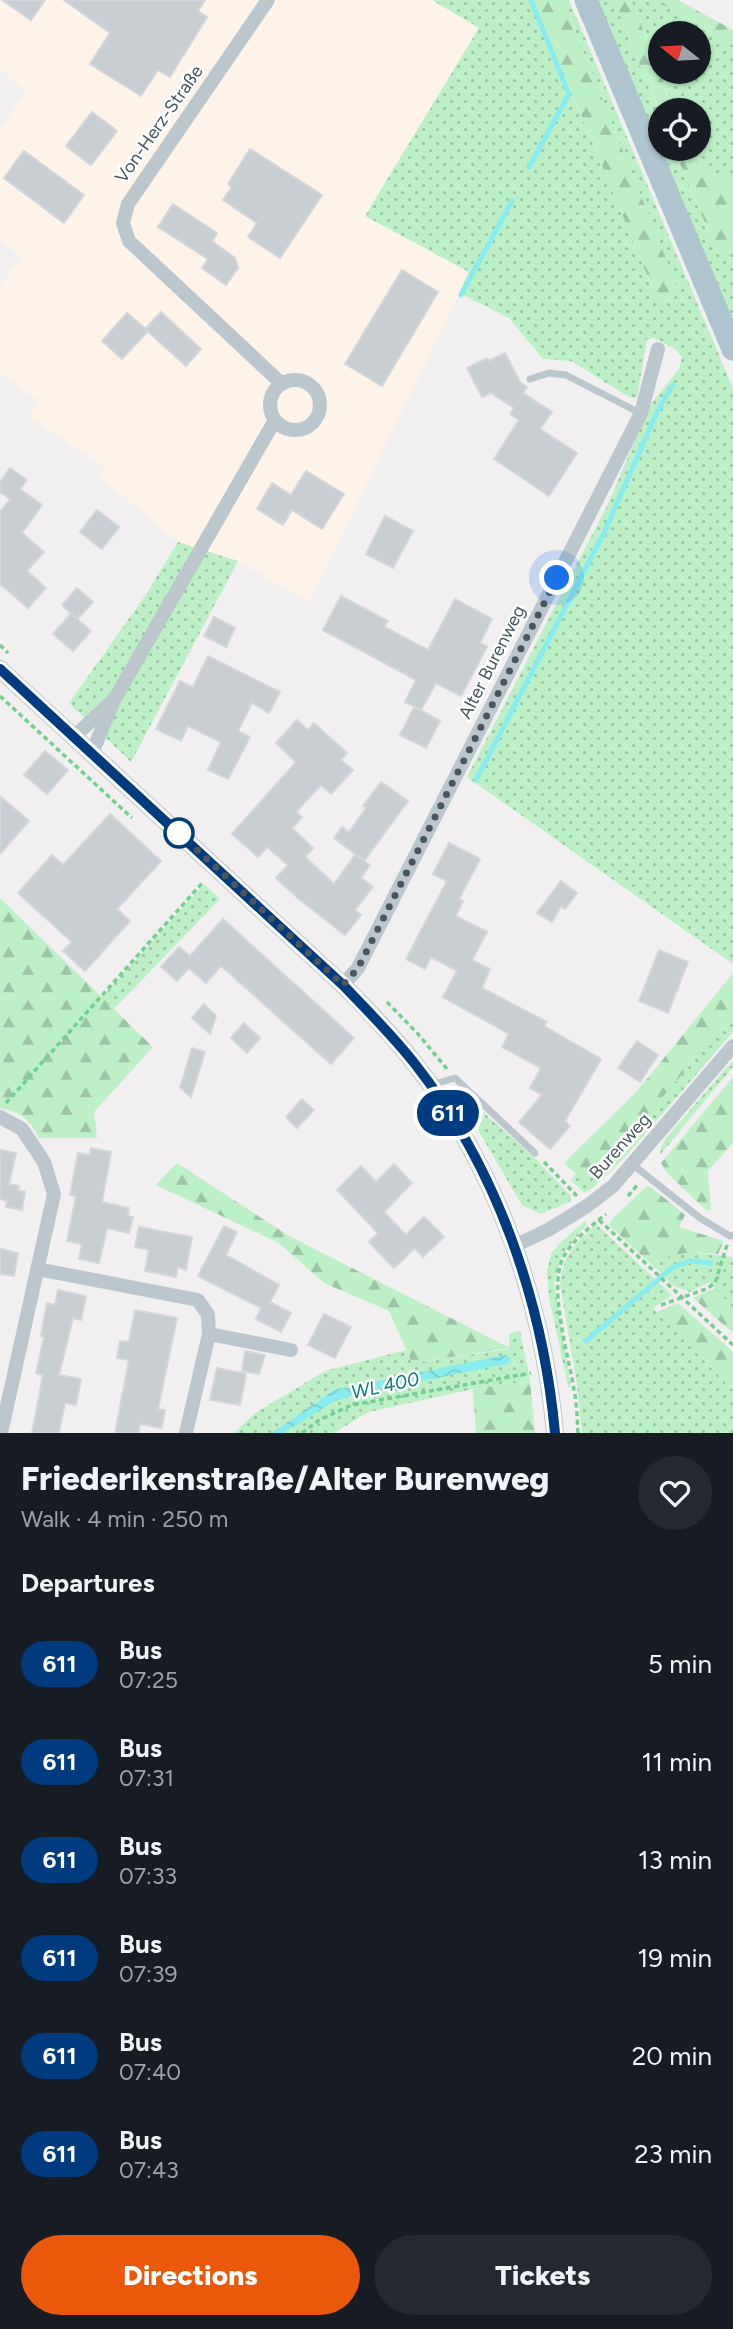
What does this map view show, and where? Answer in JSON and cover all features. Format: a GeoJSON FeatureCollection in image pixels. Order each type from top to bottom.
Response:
{"type":"FeatureCollection","features":[{"type":"Feature","properties":{"kind":"main road"},"geometry":{"type":"LineString","coordinates":[[586,0],[733,349]]}},
{"type":"Feature","properties":{"kind":"street","name":"Von-Herz-Straße"},"geometry":{"type":"LineString","coordinates":[[263,2],[128,204],[123,223],[129,241],[282,384]]}},
{"type":"Feature","properties":{"kind":"street","name":"Alter Burenweg"},"geometry":{"type":"LineString","coordinates":[[343,985],[358,968],[641,414],[658,349]]}},
{"type":"Feature","properties":{"kind":"street"},"geometry":{"type":"LineString","coordinates":[[289,380],[306,382],[318,393],[320,410],[317,418],[304,428],[288,429],[275,420],[272,397],[282,384],[289,380]]}},
{"type":"Feature","properties":{"kind":"street"},"geometry":{"type":"LineString","coordinates":[[92,754],[114,700],[275,420]]}},
{"type":"Feature","properties":{"kind":"street"},"geometry":{"type":"LineString","coordinates":[[0,669],[343,985],[382,1024],[430,1085],[479,1166],[514,1246],[527,1285],[546,1370],[555,1433]]}},
{"type":"Feature","properties":{"kind":"street"},"geometry":{"type":"LineString","coordinates":[[74,737],[114,700]]}},
{"type":"Feature","properties":{"kind":"street","name":"Burenweg"},"geometry":{"type":"LineString","coordinates":[[514,1246],[548,1230],[613,1186],[733,1046]]}},
{"type":"Feature","properties":{"kind":"street"},"geometry":{"type":"LineString","coordinates":[[0,1117],[22,1129],[44,1162],[54,1194],[1,1433]]}},
{"type":"Feature","properties":{"kind":"street"},"geometry":{"type":"LineString","coordinates":[[37,1269],[198,1300],[208,1315],[209,1334],[186,1433]]}},
{"type":"Feature","properties":{"kind":"street"},"geometry":{"type":"LineString","coordinates":[[209,1334],[291,1350]]}},
{"type":"Feature","properties":{"kind":"lane"},"geometry":{"type":"LineString","coordinates":[[530,379],[549,373],[566,375],[641,414]]}},
{"type":"Feature","properties":{"kind":"lane"},"geometry":{"type":"LineString","coordinates":[[430,1085],[455,1079],[535,1153]]}},
{"type":"Feature","properties":{"kind":"lane"},"geometry":{"type":"LineString","coordinates":[[632,1164],[700,1218],[732,1236]]}},
{"type":"Feature","properties":{"kind":"path"},"geometry":{"type":"LineString","coordinates":[[0,696],[141,825]]}},
{"type":"Feature","properties":{"kind":"path"},"geometry":{"type":"LineString","coordinates":[[0,1109],[204,880],[198,874]]}},
{"type":"Feature","properties":{"kind":"path"},"geometry":{"type":"LineString","coordinates":[[535,1153],[598,1220],[733,1345]]}},
{"type":"Feature","properties":{"kind":"path"},"geometry":{"type":"LineString","coordinates":[[578,1433],[575,1394],[557,1278],[562,1258],[576,1239],[598,1220]]}},
{"type":"Feature","properties":{"kind":"path"},"geometry":{"type":"LineString","coordinates":[[662,1305],[715,1283],[732,1236]]}},
{"type":"Feature","properties":{"kind":"path"},"geometry":{"type":"LineString","coordinates":[[302,1433],[319,1420],[352,1405],[546,1370]]}},
{"type":"Feature","properties":{"kind":"shaded area"},"geometry":{"type":"Polygon","coordinates":[[[0,0],[432,0],[479,27],[365,216],[470,272],[309,602],[238,561],[178,542],[99,476],[106,468],[28,417],[38,400],[0,374],[0,286],[21,257],[0,239],[0,129],[26,92],[0,69],[0,0]]]}},
{"type":"Feature","properties":{"kind":"green space"},"geometry":{"type":"Polygon","coordinates":[[[432,0],[534,0],[659,304],[680,294],[563,0],[569,0],[733,388],[733,964],[467,777],[610,500],[649,406],[679,369],[682,357],[675,349],[654,338],[647,339],[637,398],[629,397],[571,361],[543,359],[509,318],[459,293],[469,272],[365,216],[479,28],[432,0]]]}},
{"type":"Feature","properties":{"kind":"green space"},"geometry":{"type":"Polygon","coordinates":[[[534,0],[563,0],[680,294],[659,304],[534,0]]]}},
{"type":"Feature","properties":{"kind":"green space"},"geometry":{"type":"Polygon","coordinates":[[[596,0],[614,0],[653,98],[648,98],[648,123],[596,0]]]}},
{"type":"Feature","properties":{"kind":"green space"},"geometry":{"type":"Polygon","coordinates":[[[614,0],[631,0],[648,42],[648,84],[665,84],[670,98],[653,98],[614,0]]]}},
{"type":"Feature","properties":{"kind":"green space"},"geometry":{"type":"Polygon","coordinates":[[[631,0],[654,0],[691,21],[648,21],[648,42],[631,0]]]}},
{"type":"Feature","properties":{"kind":"green space"},"geometry":{"type":"Polygon","coordinates":[[[654,0],[678,0],[733,30],[733,45],[711,32],[711,21],[691,21],[654,0]]]}},
{"type":"Feature","properties":{"kind":"green space"},"geometry":{"type":"Polygon","coordinates":[[[711,32],[733,45],[733,176],[717,179],[697,165],[696,161],[711,161],[711,98],[670,98],[665,84],[711,84],[711,32]]]}},
{"type":"Feature","properties":{"kind":"green space"},"geometry":{"type":"Polygon","coordinates":[[[664,161],[679,161],[718,254],[733,252],[733,324],[664,161]]]}},
{"type":"Feature","properties":{"kind":"green space"},"geometry":{"type":"Polygon","coordinates":[[[679,161],[696,161],[697,165],[717,179],[733,176],[733,252],[718,254],[679,161]]]}},
{"type":"Feature","properties":{"kind":"green space"},"geometry":{"type":"Polygon","coordinates":[[[178,542],[238,561],[131,762],[69,703],[145,596],[178,542]]]}},
{"type":"Feature","properties":{"kind":"green space"},"geometry":{"type":"Polygon","coordinates":[[[204,884],[220,899],[114,1009],[102,997],[204,884]]]}},
{"type":"Feature","properties":{"kind":"green space"},"geometry":{"type":"Polygon","coordinates":[[[0,898],[153,1047],[94,1112],[97,1138],[39,1138],[24,1117],[0,1108],[0,898]]]}},
{"type":"Feature","properties":{"kind":"green space"},"geometry":{"type":"Polygon","coordinates":[[[733,973],[733,1016],[646,1116],[587,1177],[567,1160],[638,1090],[733,973]]]}},
{"type":"Feature","properties":{"kind":"green space"},"geometry":{"type":"Polygon","coordinates":[[[733,1015],[733,1032],[624,1158],[584,1193],[571,1180],[576,1174],[564,1163],[567,1160],[587,1177],[733,1015]]]}},
{"type":"Feature","properties":{"kind":"green space"},"geometry":{"type":"Polygon","coordinates":[[[733,1060],[733,1067],[660,1155],[667,1137],[733,1060]]]}},
{"type":"Feature","properties":{"kind":"green space"},"geometry":{"type":"Polygon","coordinates":[[[733,1077],[733,1143],[708,1171],[711,1211],[705,1209],[667,1173],[661,1163],[733,1077]]]}},
{"type":"Feature","properties":{"kind":"green space"},"geometry":{"type":"Polygon","coordinates":[[[460,1092],[532,1155],[571,1196],[570,1202],[540,1214],[522,1205],[458,1096],[460,1092]]]}},
{"type":"Feature","properties":{"kind":"green space"},"geometry":{"type":"Polygon","coordinates":[[[177,1163],[289,1236],[510,1348],[412,1363],[389,1311],[324,1283],[279,1243],[156,1185],[177,1163]]]}},
{"type":"Feature","properties":{"kind":"green space"},"geometry":{"type":"Polygon","coordinates":[[[647,1186],[685,1215],[679,1227],[724,1241],[718,1254],[684,1254],[668,1257],[652,1265],[609,1225],[647,1186]]]}},
{"type":"Feature","properties":{"kind":"green space"},"geometry":{"type":"Polygon","coordinates":[[[585,1221],[587,1224],[562,1255],[554,1283],[571,1388],[568,1386],[549,1297],[547,1271],[551,1254],[585,1221]]]}},
{"type":"Feature","properties":{"kind":"green space"},"geometry":{"type":"Polygon","coordinates":[[[596,1224],[672,1295],[653,1308],[733,1390],[733,1433],[582,1433],[560,1283],[567,1257],[596,1224]]]}},
{"type":"Feature","properties":{"kind":"green space"},"geometry":{"type":"Polygon","coordinates":[[[690,1252],[733,1257],[733,1309],[710,1282],[690,1292],[674,1286],[652,1265],[667,1256],[690,1252]]]}},
{"type":"Feature","properties":{"kind":"green space"},"geometry":{"type":"Polygon","coordinates":[[[715,1288],[733,1309],[733,1333],[693,1298],[715,1288]]]}},
{"type":"Feature","properties":{"kind":"green space"},"geometry":{"type":"Polygon","coordinates":[[[678,1303],[733,1352],[733,1390],[657,1312],[678,1303]]]}},
{"type":"Feature","properties":{"kind":"green space"},"geometry":{"type":"Polygon","coordinates":[[[520,1330],[530,1381],[473,1389],[369,1412],[334,1433],[234,1433],[255,1413],[325,1371],[406,1350],[412,1363],[509,1349],[509,1334],[520,1330]]]}},
{"type":"Feature","properties":{"kind":"green space"},"geometry":{"type":"Polygon","coordinates":[[[530,1381],[535,1433],[476,1433],[473,1389],[530,1381]]]}},
{"type":"Feature","properties":{"kind":"water","name":"WL 400"},"geometry":{"type":"Polygon","coordinates":[[[505,1355],[510,1357],[511,1361],[507,1364],[356,1394],[333,1402],[284,1433],[272,1433],[334,1390],[505,1355]]]}},
{"type":"Feature","properties":{"kind":"building"},"geometry":{"type":"Polygon","coordinates":[[[2,0],[45,0],[31,20],[2,0]]]}},
{"type":"Feature","properties":{"kind":"building"},"geometry":{"type":"Polygon","coordinates":[[[64,0],[205,0],[198,11],[207,17],[170,77],[158,70],[141,96],[90,64],[110,33],[64,0]]]}},
{"type":"Feature","properties":{"kind":"building"},"geometry":{"type":"Polygon","coordinates":[[[92,112],[117,131],[91,165],[66,146],[92,112]]]}},
{"type":"Feature","properties":{"kind":"building"},"geometry":{"type":"Polygon","coordinates":[[[250,149],[322,195],[280,258],[248,237],[257,223],[223,200],[232,187],[228,184],[250,149]]]}},
{"type":"Feature","properties":{"kind":"building"},"geometry":{"type":"Polygon","coordinates":[[[24,151],[84,195],[64,223],[4,178],[24,151]]]}},
{"type":"Feature","properties":{"kind":"building"},"geometry":{"type":"Polygon","coordinates":[[[173,204],[217,233],[212,241],[235,258],[238,268],[226,285],[202,268],[208,259],[158,227],[173,204]]]}},
{"type":"Feature","properties":{"kind":"building"},"geometry":{"type":"Polygon","coordinates":[[[402,270],[438,292],[382,386],[345,364],[402,270]]]}},
{"type":"Feature","properties":{"kind":"building"},"geometry":{"type":"Polygon","coordinates":[[[161,312],[201,349],[186,366],[145,329],[161,312]]]}},
{"type":"Feature","properties":{"kind":"building"},"geometry":{"type":"Polygon","coordinates":[[[127,313],[148,331],[122,359],[102,341],[127,313]]]}},
{"type":"Feature","properties":{"kind":"building"},"geometry":{"type":"Polygon","coordinates":[[[505,353],[520,382],[527,387],[523,393],[552,412],[540,429],[577,453],[549,496],[494,459],[519,420],[510,414],[514,408],[491,393],[482,397],[467,368],[505,353]]]}},
{"type":"Feature","properties":{"kind":"building"},"geometry":{"type":"Polygon","coordinates":[[[10,468],[27,480],[20,489],[42,505],[22,533],[44,552],[27,571],[46,588],[28,608],[0,584],[0,512],[10,499],[0,492],[0,482],[10,468]]]}},
{"type":"Feature","properties":{"kind":"building"},"geometry":{"type":"Polygon","coordinates":[[[306,471],[344,494],[322,529],[292,510],[283,525],[257,509],[272,483],[291,495],[306,471]]]}},
{"type":"Feature","properties":{"kind":"building"},"geometry":{"type":"Polygon","coordinates":[[[97,510],[119,527],[102,549],[80,532],[97,510]]]}},
{"type":"Feature","properties":{"kind":"building"},"geometry":{"type":"Polygon","coordinates":[[[385,516],[413,531],[393,568],[366,554],[385,516]]]}},
{"type":"Feature","properties":{"kind":"building"},"geometry":{"type":"Polygon","coordinates":[[[77,588],[93,602],[77,619],[62,605],[77,588]]]}},
{"type":"Feature","properties":{"kind":"building"},"geometry":{"type":"Polygon","coordinates":[[[341,596],[388,621],[384,627],[428,650],[455,599],[492,619],[480,643],[487,647],[461,696],[436,683],[421,710],[405,702],[416,680],[323,630],[341,596]]]}},
{"type":"Feature","properties":{"kind":"building"},"geometry":{"type":"Polygon","coordinates":[[[71,614],[91,631],[73,651],[53,634],[71,614]]]}},
{"type":"Feature","properties":{"kind":"building"},"geometry":{"type":"Polygon","coordinates":[[[214,617],[235,628],[226,647],[204,636],[214,617]]]}},
{"type":"Feature","properties":{"kind":"building"},"geometry":{"type":"Polygon","coordinates":[[[208,656],[280,692],[269,713],[252,703],[238,731],[250,737],[228,779],[208,770],[221,742],[188,726],[181,741],[156,729],[180,681],[193,687],[208,656]]]}},
{"type":"Feature","properties":{"kind":"building"},"geometry":{"type":"Polygon","coordinates":[[[414,707],[440,721],[426,748],[400,735],[414,707]]]}},
{"type":"Feature","properties":{"kind":"building"},"geometry":{"type":"Polygon","coordinates":[[[297,720],[308,730],[314,723],[347,753],[341,760],[353,770],[331,794],[321,785],[296,812],[302,817],[292,828],[313,848],[305,857],[334,884],[355,855],[363,860],[334,838],[342,827],[349,832],[366,808],[363,806],[381,782],[408,801],[364,861],[370,865],[361,878],[373,887],[355,910],[361,915],[345,935],[276,878],[288,865],[267,847],[258,857],[232,834],[296,762],[276,743],[297,720]]]}},
{"type":"Feature","properties":{"kind":"building"},"geometry":{"type":"Polygon","coordinates":[[[45,751],[68,770],[47,794],[24,775],[45,751]]]}},
{"type":"Feature","properties":{"kind":"building"},"geometry":{"type":"Polygon","coordinates":[[[0,796],[29,821],[0,854],[0,796]]]}},
{"type":"Feature","properties":{"kind":"building"},"geometry":{"type":"Polygon","coordinates":[[[110,814],[161,861],[117,909],[130,921],[85,971],[63,951],[72,942],[18,893],[52,855],[63,865],[110,814]]]}},
{"type":"Feature","properties":{"kind":"building"},"geometry":{"type":"Polygon","coordinates":[[[449,843],[480,859],[459,899],[463,901],[456,916],[487,932],[472,960],[490,969],[482,988],[547,1022],[544,1026],[601,1059],[565,1121],[570,1126],[550,1149],[519,1122],[542,1095],[530,1088],[541,1068],[502,1047],[509,1034],[443,997],[457,971],[431,957],[425,969],[406,959],[447,881],[433,874],[449,843]]]}},
{"type":"Feature","properties":{"kind":"building"},"geometry":{"type":"Polygon","coordinates":[[[561,881],[577,893],[565,909],[561,906],[552,922],[537,913],[561,881]]]}},
{"type":"Feature","properties":{"kind":"building"},"geometry":{"type":"Polygon","coordinates":[[[223,919],[354,1038],[331,1064],[221,966],[206,983],[189,968],[177,981],[161,967],[179,947],[190,956],[223,919]]]}},
{"type":"Feature","properties":{"kind":"building"},"geometry":{"type":"Polygon","coordinates":[[[659,950],[688,962],[668,1013],[639,1001],[659,950]]]}},
{"type":"Feature","properties":{"kind":"building"},"geometry":{"type":"Polygon","coordinates":[[[204,1004],[216,1016],[210,1034],[192,1018],[204,1004]]]}},
{"type":"Feature","properties":{"kind":"building"},"geometry":{"type":"Polygon","coordinates":[[[244,1023],[260,1038],[247,1053],[231,1038],[244,1023]]]}},
{"type":"Feature","properties":{"kind":"building"},"geometry":{"type":"Polygon","coordinates":[[[637,1041],[658,1055],[640,1082],[618,1068],[637,1041]]]}},
{"type":"Feature","properties":{"kind":"building"},"geometry":{"type":"Polygon","coordinates":[[[192,1048],[205,1052],[191,1097],[180,1088],[192,1048]]]}},
{"type":"Feature","properties":{"kind":"building"},"geometry":{"type":"Polygon","coordinates":[[[302,1099],[314,1110],[297,1128],[286,1117],[302,1099]]]}},
{"type":"Feature","properties":{"kind":"building"},"geometry":{"type":"Polygon","coordinates":[[[91,1148],[111,1152],[102,1202],[129,1208],[128,1216],[133,1217],[129,1233],[107,1228],[99,1263],[79,1259],[82,1244],[67,1241],[76,1196],[70,1195],[78,1153],[90,1155],[91,1148]]]}},
{"type":"Feature","properties":{"kind":"building"},"geometry":{"type":"Polygon","coordinates":[[[0,1150],[16,1153],[9,1184],[19,1186],[18,1190],[25,1192],[22,1210],[6,1207],[7,1201],[0,1199],[0,1150]]]}},
{"type":"Feature","properties":{"kind":"building"},"geometry":{"type":"Polygon","coordinates":[[[394,1164],[412,1183],[384,1212],[406,1235],[424,1217],[444,1237],[423,1257],[415,1248],[394,1268],[369,1242],[378,1233],[337,1190],[361,1166],[376,1182],[394,1164]]]}},
{"type":"Feature","properties":{"kind":"building"},"geometry":{"type":"Polygon","coordinates":[[[224,1226],[237,1232],[226,1255],[279,1285],[270,1302],[291,1313],[281,1332],[256,1319],[261,1308],[198,1276],[224,1226]]]}},
{"type":"Feature","properties":{"kind":"building"},"geometry":{"type":"Polygon","coordinates":[[[139,1227],[192,1237],[186,1270],[178,1266],[176,1277],[145,1271],[149,1250],[135,1247],[139,1227]]]}},
{"type":"Feature","properties":{"kind":"building"},"geometry":{"type":"Polygon","coordinates":[[[0,1249],[18,1253],[14,1276],[0,1274],[0,1249]]]}},
{"type":"Feature","properties":{"kind":"building"},"geometry":{"type":"Polygon","coordinates":[[[58,1290],[86,1296],[81,1320],[73,1318],[59,1375],[81,1379],[76,1405],[65,1403],[59,1433],[32,1433],[43,1375],[36,1373],[44,1337],[41,1336],[47,1303],[55,1305],[58,1290]]]}},
{"type":"Feature","properties":{"kind":"building"},"geometry":{"type":"Polygon","coordinates":[[[135,1310],[177,1318],[158,1409],[165,1410],[162,1428],[140,1424],[138,1433],[115,1433],[129,1360],[117,1358],[120,1341],[129,1342],[135,1310]]]}},
{"type":"Feature","properties":{"kind":"building"},"geometry":{"type":"Polygon","coordinates":[[[324,1314],[351,1327],[335,1358],[308,1345],[324,1314]]]}},
{"type":"Feature","properties":{"kind":"building"},"geometry":{"type":"Polygon","coordinates":[[[245,1351],[265,1355],[259,1374],[242,1371],[245,1351]]]}},
{"type":"Feature","properties":{"kind":"building"},"geometry":{"type":"Polygon","coordinates":[[[217,1368],[246,1374],[240,1405],[210,1400],[217,1368]]]}},
{"type":"Feature","properties":{"kind":"waterway"},"geometry":{"type":"LineString","coordinates":[[529,167],[569,94],[531,0]]}},
{"type":"Feature","properties":{"kind":"waterway"},"geometry":{"type":"LineString","coordinates":[[461,295],[512,201]]}},
{"type":"Feature","properties":{"kind":"waterway"},"geometry":{"type":"LineString","coordinates":[[476,780],[604,533],[657,412],[673,385]]}},
{"type":"Feature","properties":{"kind":"waterway"},"geometry":{"type":"LineString","coordinates":[[586,1341],[673,1267],[690,1261],[711,1263]]}},
{"type":"Feature","properties":{"kind":"bus line","name":"611"},"geometry":{"type":"LineString","coordinates":[[0,669],[343,985],[382,1024],[416,1066],[450,1115],[479,1166],[514,1246],[543,1348],[555,1433]]}},
{"type":"Feature","properties":{"kind":"route"},"geometry":{"type":"LineString","coordinates":[[179,833],[343,985],[358,968],[557,578]]}}]}
